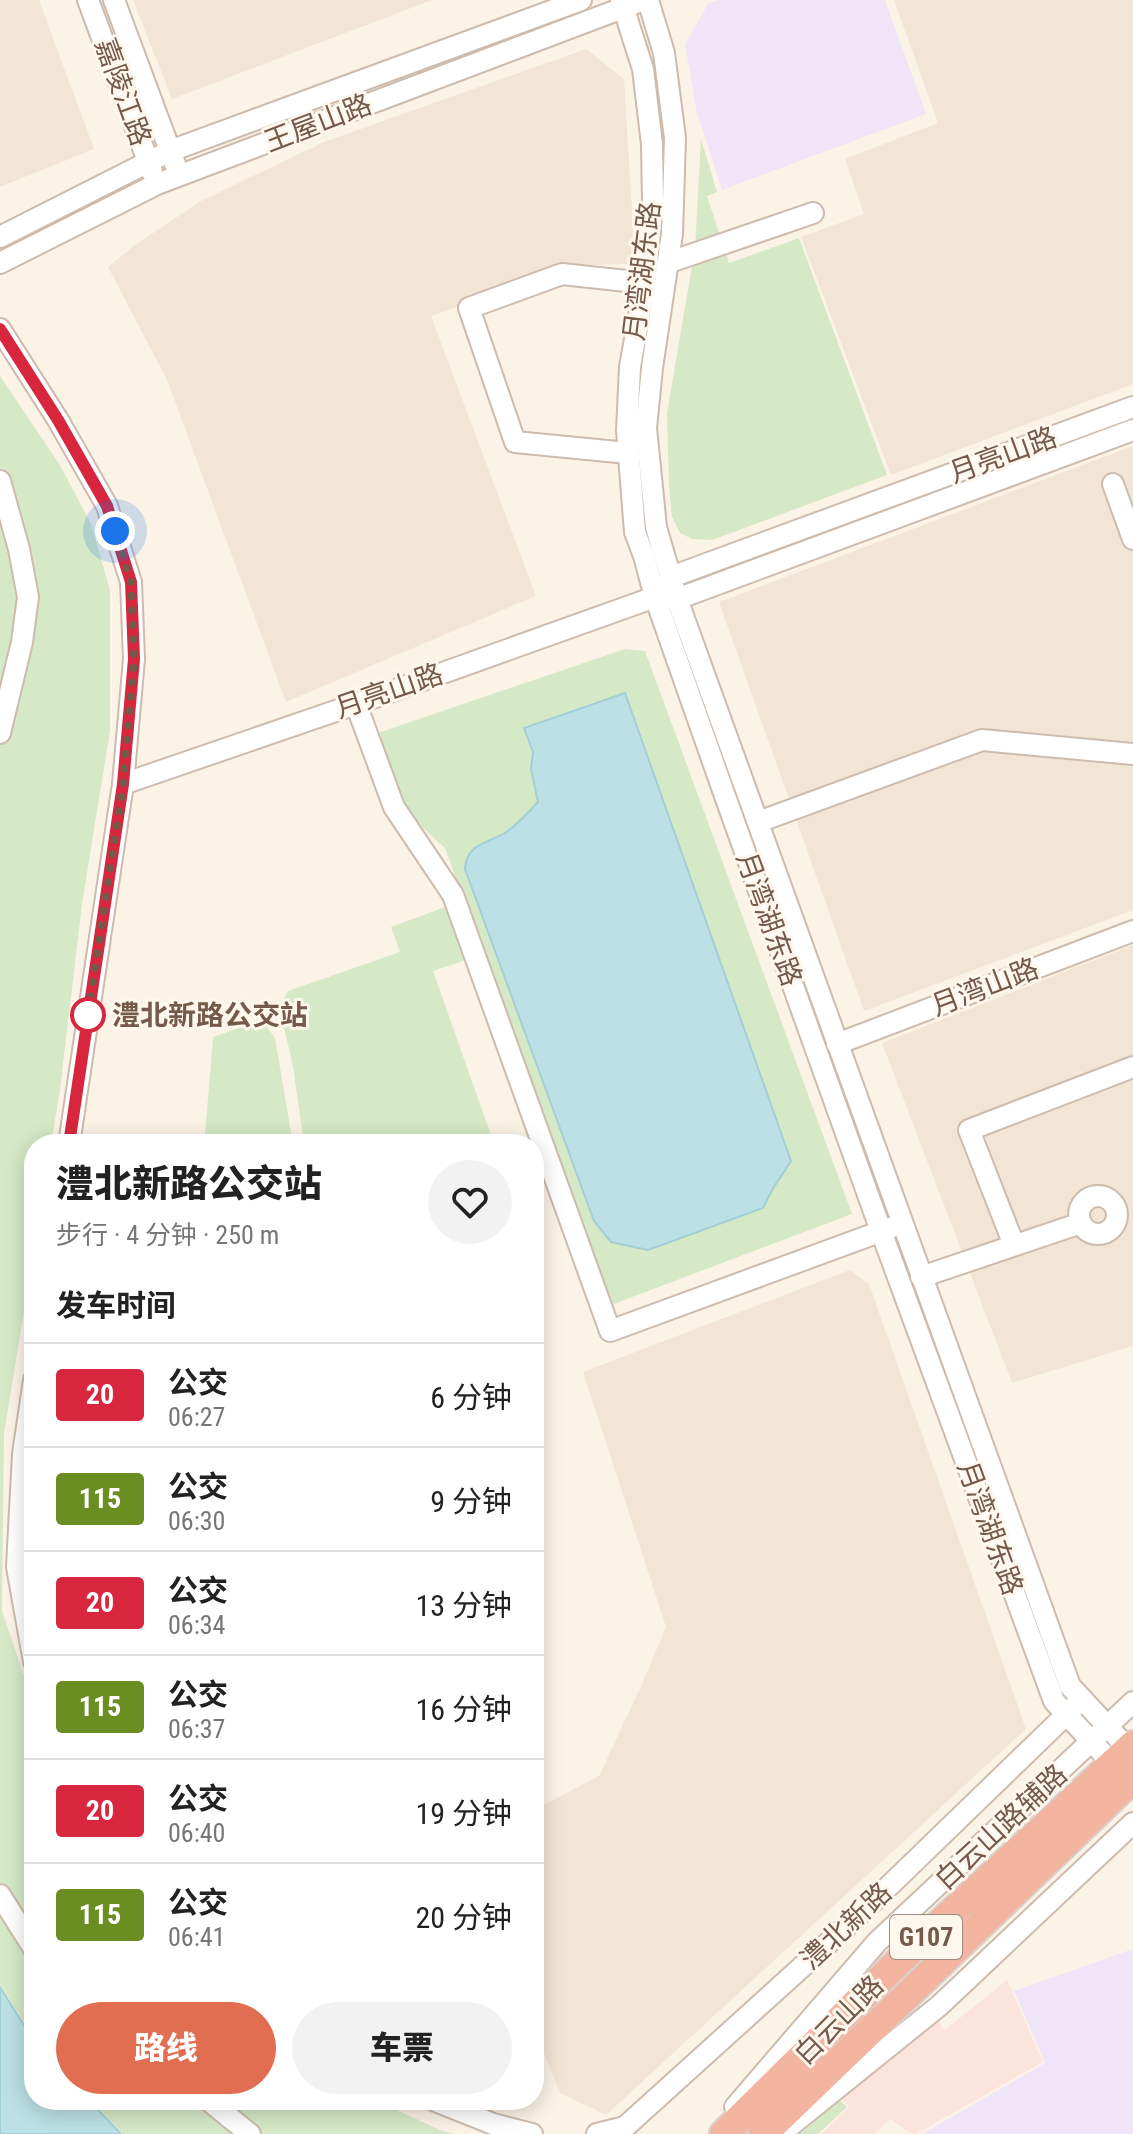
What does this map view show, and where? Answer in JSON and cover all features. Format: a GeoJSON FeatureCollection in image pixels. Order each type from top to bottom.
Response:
{"type":"FeatureCollection","features":[{"type":"Feature","properties":{"kind":"highway","name":"白云山路"},"geometry":{"type":"LineString","coordinates":[[724,2134],[896,1964],[1129,1765]]}},
{"type":"Feature","properties":{"kind":"highway","name":"白云山路"},"geometry":{"type":"LineString","coordinates":[[763,2134],[1129,1765]]}},
{"type":"Feature","properties":{"kind":"street","name":"嘉陵江路"},"geometry":{"type":"LineString","coordinates":[[88,0],[157,184]]}},
{"type":"Feature","properties":{"kind":"street","name":"嘉陵江路"},"geometry":{"type":"LineString","coordinates":[[114,0],[179,175]]}},
{"type":"Feature","properties":{"kind":"street","name":"王屋山路"},"geometry":{"type":"LineString","coordinates":[[0,237],[170,151],[581,0]]}},
{"type":"Feature","properties":{"kind":"street","name":"王屋山路"},"geometry":{"type":"LineString","coordinates":[[0,263],[179,175],[623,4],[647,0]]}},
{"type":"Feature","properties":{"kind":"street","name":"月湾湖东路"},"geometry":{"type":"LineString","coordinates":[[647,0],[664,53],[675,138],[672,234],[646,428],[656,527],[677,599],[1070,1686],[1108,1727],[1129,1765]]}},
{"type":"Feature","properties":{"kind":"street","name":"月湾湖东路"},"geometry":{"type":"LineString","coordinates":[[623,4],[643,69],[652,144],[653,201],[645,283],[630,367],[628,453],[635,532],[655,597],[881,1231],[1054,1701],[1092,1742],[1129,1765]]}},
{"type":"Feature","properties":{"kind":"street"},"geometry":{"type":"LineString","coordinates":[[667,263],[813,213]]}},
{"type":"Feature","properties":{"kind":"street"},"geometry":{"type":"LineString","coordinates":[[628,453],[515,442],[469,308],[562,274],[645,283]]}},
{"type":"Feature","properties":{"kind":"street"},"geometry":{"type":"LineString","coordinates":[[0,329],[58,420],[107,506],[131,582],[134,659],[123,784],[70,1134]]}},
{"type":"Feature","properties":{"kind":"street","name":"月亮山路"},"geometry":{"type":"LineString","coordinates":[[671,577],[1133,407]]}},
{"type":"Feature","properties":{"kind":"street","name":"月亮山路"},"geometry":{"type":"LineString","coordinates":[[123,784],[655,597],[677,599],[1133,430]]}},
{"type":"Feature","properties":{"kind":"street"},"geometry":{"type":"LineString","coordinates":[[0,481],[19,549],[28,597],[22,642],[0,733]]}},
{"type":"Feature","properties":{"kind":"street"},"geometry":{"type":"LineString","coordinates":[[1113,484],[1133,539]]}},
{"type":"Feature","properties":{"kind":"street"},"geometry":{"type":"LineString","coordinates":[[655,597],[671,577]]}},
{"type":"Feature","properties":{"kind":"street"},"geometry":{"type":"LineString","coordinates":[[356,704],[394,807],[453,895],[539,1134]]}},
{"type":"Feature","properties":{"kind":"street"},"geometry":{"type":"LineString","coordinates":[[758,822],[982,740],[1133,754]]}},
{"type":"Feature","properties":{"kind":"street","name":"月湾山路"},"geometry":{"type":"LineString","coordinates":[[837,1044],[1133,931]]}},
{"type":"Feature","properties":{"kind":"street"},"geometry":{"type":"LineString","coordinates":[[1014,1245],[969,1130],[1133,1067]]}},
{"type":"Feature","properties":{"kind":"street"},"geometry":{"type":"LineString","coordinates":[[544,1148],[610,1331],[902,1224]]}},
{"type":"Feature","properties":{"kind":"street"},"geometry":{"type":"LineString","coordinates":[[1098,1196],[1114,1205],[1124,1220],[1107,1232],[1095,1234],[1081,1223],[1082,1205],[1098,1196]]}},
{"type":"Feature","properties":{"kind":"street"},"geometry":{"type":"LineString","coordinates":[[921,1277],[1081,1223]]}},
{"type":"Feature","properties":{"kind":"street"},"geometry":{"type":"LineString","coordinates":[[24,1447],[17,1567],[24,1606]]}},
{"type":"Feature","properties":{"kind":"street","name":"澧北新路"},"geometry":{"type":"LineString","coordinates":[[597,2134],[625,2127],[856,1918],[1082,1699]]}},
{"type":"Feature","properties":{"kind":"street","name":"白云山路辅路"},"geometry":{"type":"LineString","coordinates":[[712,2134],[877,1942],[1133,1702]]}},
{"type":"Feature","properties":{"kind":"street"},"geometry":{"type":"LineString","coordinates":[[780,2134],[939,2006],[1133,1823]]}},
{"type":"Feature","properties":{"kind":"street"},"geometry":{"type":"LineString","coordinates":[[0,1895],[24,1933]]}},
{"type":"Feature","properties":{"kind":"street"},"geometry":{"type":"LineString","coordinates":[[856,1918],[896,1964]]}},
{"type":"Feature","properties":{"kind":"street"},"geometry":{"type":"LineString","coordinates":[[220,2110],[250,2134]]}},
{"type":"Feature","properties":{"kind":"street"},"geometry":{"type":"LineString","coordinates":[[458,2110],[493,2124],[532,2134]]}},
{"type":"Feature","properties":{"kind":"shaded area"},"geometry":{"type":"Polygon","coordinates":[[[0,0],[39,0],[94,149],[0,187],[0,0]]]}},
{"type":"Feature","properties":{"kind":"shaded area"},"geometry":{"type":"Polygon","coordinates":[[[133,0],[432,0],[172,99],[133,0]]]}},
{"type":"Feature","properties":{"kind":"shaded area"},"geometry":{"type":"Polygon","coordinates":[[[718,0],[885,0],[926,114],[722,190],[696,109],[685,44],[708,4],[718,0]]]}},
{"type":"Feature","properties":{"kind":"shaded area"},"geometry":{"type":"Polygon","coordinates":[[[894,0],[1133,0],[1133,384],[891,475],[801,237],[864,214],[845,159],[938,123],[894,0]]]}},
{"type":"Feature","properties":{"kind":"shaded area"},"geometry":{"type":"Polygon","coordinates":[[[586,49],[624,79],[633,226],[631,264],[578,265],[431,316],[536,596],[286,702],[167,380],[108,267],[201,201],[324,142],[586,49]]]}},
{"type":"Feature","properties":{"kind":"shaded area"},"geometry":{"type":"Polygon","coordinates":[[[1133,446],[1133,910],[864,1011],[719,602],[1133,446]]]}},
{"type":"Feature","properties":{"kind":"shaded area"},"geometry":{"type":"Polygon","coordinates":[[[1133,945],[1133,1346],[1012,1383],[882,1043],[1133,945]]]}},
{"type":"Feature","properties":{"kind":"shaded area"},"geometry":{"type":"Polygon","coordinates":[[[850,1270],[869,1284],[1026,1729],[606,2115],[560,2093],[544,2053],[544,1805],[599,1776],[666,1627],[583,1372],[850,1270]]]}},
{"type":"Feature","properties":{"kind":"shaded area"},"geometry":{"type":"Polygon","coordinates":[[[1133,1949],[1133,2134],[922,2134],[1045,2063],[1014,1991],[1133,1949]]]}},
{"type":"Feature","properties":{"kind":"shaded area"},"geometry":{"type":"Polygon","coordinates":[[[1007,1980],[1043,2062],[916,2134],[890,2119],[874,2134],[821,2134],[849,2107],[842,2099],[935,2018],[945,2030],[1007,1980]]]}},
{"type":"Feature","properties":{"kind":"green space"},"geometry":{"type":"Polygon","coordinates":[[[701,139],[717,192],[707,196],[729,263],[799,238],[887,475],[712,540],[692,539],[680,533],[672,517],[669,486],[667,413],[695,249],[701,139]]]}},
{"type":"Feature","properties":{"kind":"green space"},"geometry":{"type":"Polygon","coordinates":[[[0,376],[60,465],[92,526],[110,591],[110,731],[82,904],[53,1134],[24,1134],[24,1311],[4,1434],[2,1611],[24,1676],[24,2023],[0,1984],[0,376]]]}},
{"type":"Feature","properties":{"kind":"green space"},"geometry":{"type":"Polygon","coordinates":[[[625,649],[645,651],[852,1214],[611,1305],[445,848],[407,808],[378,733],[625,649]]]}},
{"type":"Feature","properties":{"kind":"green space"},"geometry":{"type":"Polygon","coordinates":[[[448,906],[466,960],[433,971],[491,1134],[303,1134],[293,1066],[279,1006],[288,991],[400,952],[391,927],[448,906]]]}},
{"type":"Feature","properties":{"kind":"green space"},"geometry":{"type":"Polygon","coordinates":[[[262,1020],[275,1038],[291,1134],[205,1134],[213,1037],[262,1020]]]}},
{"type":"Feature","properties":{"kind":"green space"},"geometry":{"type":"Polygon","coordinates":[[[840,2100],[847,2107],[818,2134],[800,2134],[840,2100]]]}},
{"type":"Feature","properties":{"kind":"green space"},"geometry":{"type":"Polygon","coordinates":[[[100,2110],[397,2110],[453,2134],[123,2134],[100,2110]]]}},
{"type":"Feature","properties":{"kind":"water"},"geometry":{"type":"Polygon","coordinates":[[[625,693],[791,1161],[763,1208],[648,1250],[611,1242],[594,1221],[465,869],[469,854],[474,849],[509,830],[538,802],[531,769],[533,752],[524,728],[625,693]]]}},
{"type":"Feature","properties":{"kind":"water"},"geometry":{"type":"Polygon","coordinates":[[[0,1987],[24,2025],[24,2110],[98,2110],[121,2134],[0,2134],[0,1987]]]}},
{"type":"Feature","properties":{"kind":"bus line","name":"20"},"geometry":{"type":"LineString","coordinates":[[0,329],[58,420],[107,506],[131,582],[134,659],[123,784],[70,1134]]}},
{"type":"Feature","properties":{"kind":"place","name":"澧北新路公交站"},"geometry":{"type":"Point","coordinates":[88,1015]}},
{"type":"Feature","properties":{"kind":"route"},"geometry":{"type":"LineString","coordinates":[[88,1015],[86,1027],[123,784],[134,659],[131,582],[115,531]]}}]}
